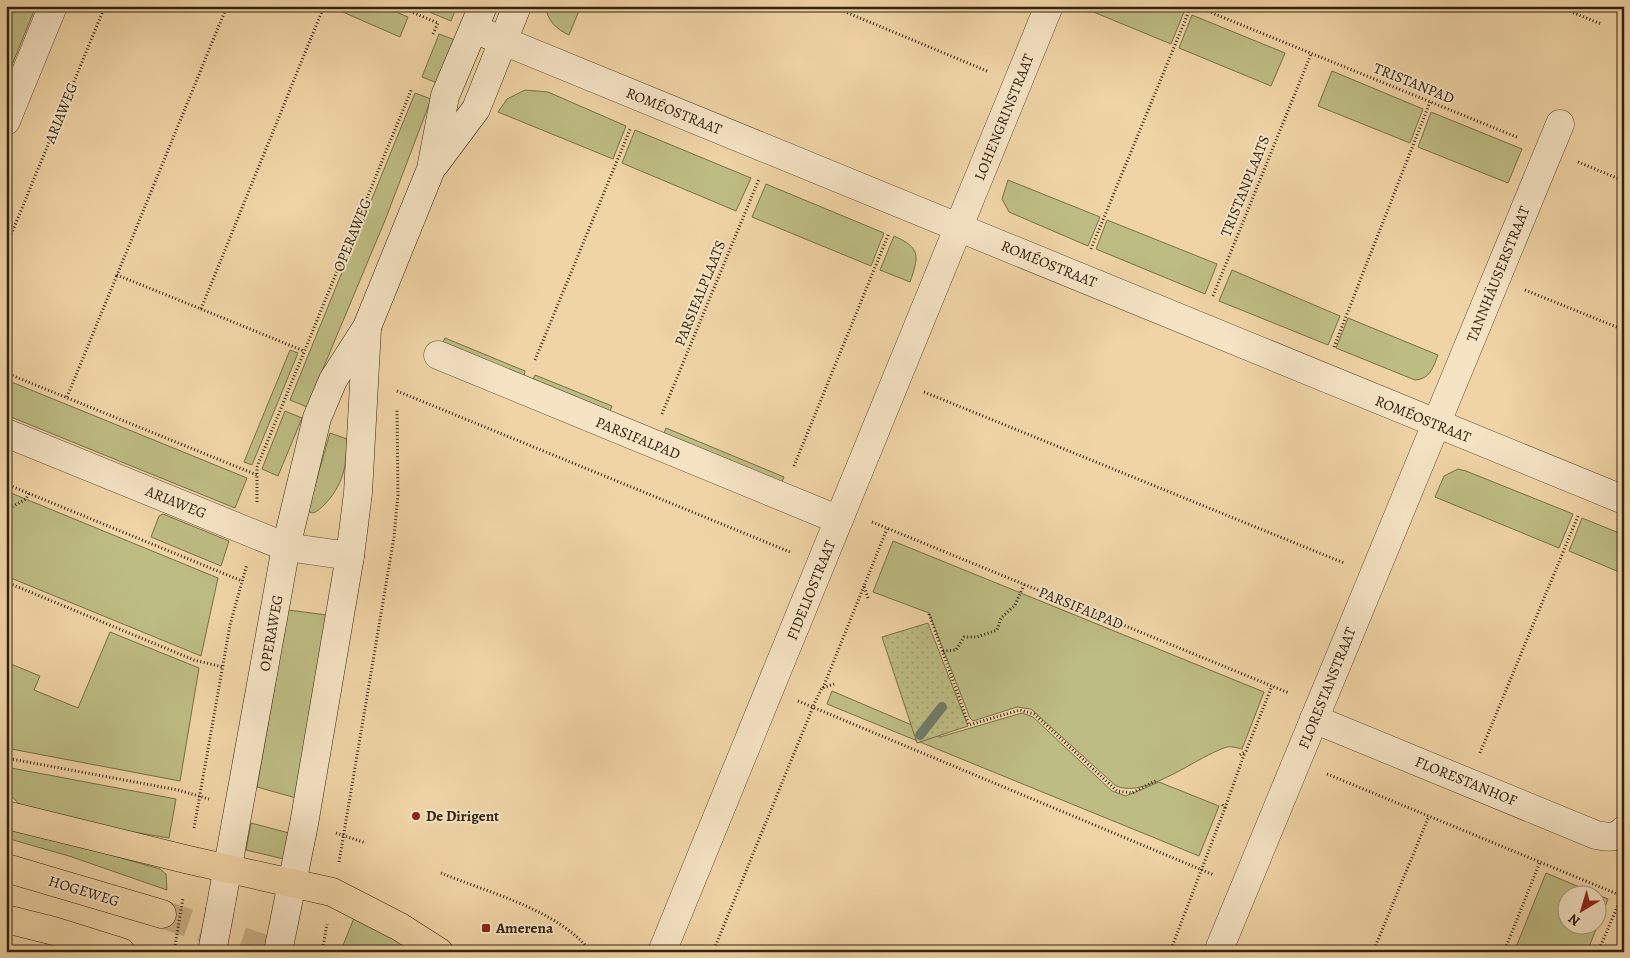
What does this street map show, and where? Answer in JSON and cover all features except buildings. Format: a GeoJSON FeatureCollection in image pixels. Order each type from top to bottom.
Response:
{"type":"FeatureCollection","features":[{"type":"Feature","properties":{"kind":"main road"},"geometry":{"type":"LineString","coordinates":[[6,815],[332,892],[391,922],[438,952]]}},
{"type":"Feature","properties":{"kind":"main road","name":"HOGEWEG"},"geometry":{"type":"LineString","coordinates":[[6,868],[162,914]]}},
{"type":"Feature","properties":{"kind":"main road"},"geometry":{"type":"LineString","coordinates":[[6,919],[54,930],[121,952]]}},
{"type":"Feature","properties":{"kind":"street"},"geometry":{"type":"LineString","coordinates":[[6,120],[53,6]]}},
{"type":"Feature","properties":{"kind":"street","name":"OPERAWEG"},"geometry":{"type":"LineString","coordinates":[[431,169],[476,109],[517,6]]}},
{"type":"Feature","properties":{"kind":"street","name":"LOHENGRINSTRAAT"},"geometry":{"type":"LineString","coordinates":[[958,227],[1049,6]]}},
{"type":"Feature","properties":{"kind":"street","name":"OPERAWEG"},"geometry":{"type":"LineString","coordinates":[[212,952],[286,547],[317,418],[333,380],[367,327],[431,169],[444,96],[478,18]]}},
{"type":"Feature","properties":{"kind":"street","name":"ROMÉOSTRAAT"},"geometry":{"type":"LineString","coordinates":[[478,18],[503,41],[1624,500]]}},
{"type":"Feature","properties":{"kind":"street","name":"TANNHÄUSERSTRAAT"},"geometry":{"type":"LineString","coordinates":[[1437,425],[1560,124]]}},
{"type":"Feature","properties":{"kind":"street","name":"FIDELIOSTRAAT"},"geometry":{"type":"LineString","coordinates":[[662,952],[958,227]]}},
{"type":"Feature","properties":{"kind":"street","name":"OPERAWEG"},"geometry":{"type":"LineString","coordinates":[[280,941],[304,824],[350,556],[358,493],[367,327]]}},
{"type":"Feature","properties":{"kind":"street","name":"PARSIFALPAD"},"geometry":{"type":"LineString","coordinates":[[438,355],[782,497],[841,515]]}},
{"type":"Feature","properties":{"kind":"street","name":"FLORESTANSTRAAT"},"geometry":{"type":"LineString","coordinates":[[1218,952],[1437,425]]}},
{"type":"Feature","properties":{"kind":"street","name":"ARIAWEG"},"geometry":{"type":"LineString","coordinates":[[6,433],[286,547],[350,556]]}},
{"type":"Feature","properties":{"kind":"street","name":"FLORESTANHOF"},"geometry":{"type":"LineString","coordinates":[[1317,712],[1469,782],[1596,835],[1621,833]]}},
{"type":"Feature","properties":{"kind":"path","name":"ARIAWEG"},"geometry":{"type":"LineString","coordinates":[[6,247],[105,6]]}},
{"type":"Feature","properties":{"kind":"path"},"geometry":{"type":"LineString","coordinates":[[67,397],[227,6]]}},
{"type":"Feature","properties":{"kind":"path"},"geometry":{"type":"LineString","coordinates":[[201,309],[324,6]]}},
{"type":"Feature","properties":{"kind":"path"},"geometry":{"type":"LineString","coordinates":[[397,6],[438,23],[447,23]]}},
{"type":"Feature","properties":{"kind":"path"},"geometry":{"type":"LineString","coordinates":[[830,6],[1018,83]]}},
{"type":"Feature","properties":{"kind":"path"},"geometry":{"type":"LineString","coordinates":[[1079,277],[1191,6]]}},
{"type":"Feature","properties":{"kind":"path","name":"TRISTANPAD"},"geometry":{"type":"LineString","coordinates":[[1195,6],[1624,181]]}},
{"type":"Feature","properties":{"kind":"path"},"geometry":{"type":"LineString","coordinates":[[1557,6],[1601,24]]}},
{"type":"Feature","properties":{"kind":"path"},"geometry":{"type":"LineString","coordinates":[[431,40],[438,23]]}},
{"type":"Feature","properties":{"kind":"path","name":"TRISTANPLAATS"},"geometry":{"type":"LineString","coordinates":[[1200,327],[1311,54]]}},
{"type":"Feature","properties":{"kind":"path","name":"OPERAWEG"},"geometry":{"type":"LineString","coordinates":[[258,535],[257,467],[414,83]]}},
{"type":"Feature","properties":{"kind":"path"},"geometry":{"type":"LineString","coordinates":[[523,390],[643,98]]}},
{"type":"Feature","properties":{"kind":"path"},"geometry":{"type":"LineString","coordinates":[[1322,377],[1430,102]]}},
{"type":"Feature","properties":{"kind":"path","name":"PARSIFALPLAATS"},"geometry":{"type":"LineString","coordinates":[[651,443],[770,151]]}},
{"type":"Feature","properties":{"kind":"path"},"geometry":{"type":"LineString","coordinates":[[782,497],[902,204]]}},
{"type":"Feature","properties":{"kind":"path"},"geometry":{"type":"LineString","coordinates":[[117,274],[304,351]]}},
{"type":"Feature","properties":{"kind":"path"},"geometry":{"type":"LineString","coordinates":[[1497,278],[1624,330]]}},
{"type":"Feature","properties":{"kind":"path"},"geometry":{"type":"LineString","coordinates":[[6,373],[257,475]]}},
{"type":"Feature","properties":{"kind":"path"},"geometry":{"type":"LineString","coordinates":[[896,380],[1374,576]]}},
{"type":"Feature","properties":{"kind":"path"},"geometry":{"type":"LineString","coordinates":[[397,391],[821,565]]}},
{"type":"Feature","properties":{"kind":"path"},"geometry":{"type":"LineString","coordinates":[[6,484],[242,581]]}},
{"type":"Feature","properties":{"kind":"path"},"geometry":{"type":"LineString","coordinates":[[1469,782],[1590,486]]}},
{"type":"Feature","properties":{"kind":"path"},"geometry":{"type":"LineString","coordinates":[[6,510],[26,499],[29,493]]}},
{"type":"Feature","properties":{"kind":"path","name":"PARSIFALPAD"},"geometry":{"type":"LineString","coordinates":[[841,515],[887,528],[1272,686],[1317,712]]}},
{"type":"Feature","properties":{"kind":"path"},"geometry":{"type":"LineString","coordinates":[[713,952],[887,528]]}},
{"type":"Feature","properties":{"kind":"path"},"geometry":{"type":"LineString","coordinates":[[6,582],[200,662],[223,667]]}},
{"type":"Feature","properties":{"kind":"path"},"geometry":{"type":"LineString","coordinates":[[943,651],[956,650],[964,637],[977,637],[997,630],[1000,618],[1015,605],[1024,585]]}},
{"type":"Feature","properties":{"kind":"path"},"geometry":{"type":"LineString","coordinates":[[864,586],[868,598]]}},
{"type":"Feature","properties":{"kind":"path"},"geometry":{"type":"LineString","coordinates":[[929,614],[969,724],[1020,710],[1027,711],[1034,714],[1117,791],[1132,793],[1157,780]]}},
{"type":"Feature","properties":{"kind":"path"},"geometry":{"type":"LineString","coordinates":[[822,688],[834,684]]}},
{"type":"Feature","properties":{"kind":"path"},"geometry":{"type":"LineString","coordinates":[[1170,952],[1272,686]]}},
{"type":"Feature","properties":{"kind":"path"},"geometry":{"type":"LineString","coordinates":[[770,689],[1245,888]]}},
{"type":"Feature","properties":{"kind":"path"},"geometry":{"type":"LineString","coordinates":[[1240,755],[1246,752]]}},
{"type":"Feature","properties":{"kind":"path"},"geometry":{"type":"LineString","coordinates":[[6,758],[178,790],[199,796]]}},
{"type":"Feature","properties":{"kind":"path"},"geometry":{"type":"LineString","coordinates":[[1297,762],[1622,896]]}},
{"type":"Feature","properties":{"kind":"path"},"geometry":{"type":"LineString","coordinates":[[1221,803],[1225,808]]}},
{"type":"Feature","properties":{"kind":"path"},"geometry":{"type":"LineString","coordinates":[[1373,952],[1429,816]]}},
{"type":"Feature","properties":{"kind":"path"},"geometry":{"type":"LineString","coordinates":[[343,835],[366,843]]}},
{"type":"Feature","properties":{"kind":"path"},"geometry":{"type":"LineString","coordinates":[[1504,952],[1540,862]]}},
{"type":"Feature","properties":{"kind":"path"},"geometry":{"type":"LineString","coordinates":[[441,874],[550,917],[568,928],[591,952]]}},
{"type":"Feature","properties":{"kind":"path"},"geometry":{"type":"LineString","coordinates":[[1598,952],[1624,891]]}},
{"type":"Feature","properties":{"kind":"path"},"geometry":{"type":"LineString","coordinates":[[174,952],[183,898]]}},
{"type":"Feature","properties":{"kind":"path"},"geometry":{"type":"LineString","coordinates":[[322,952],[323,945]]}},
{"type":"Feature","properties":{"kind":"shaded area"},"geometry":{"type":"Polygon","coordinates":[[[7,6],[36,6],[7,77],[6,8],[7,6]]]}},
{"type":"Feature","properties":{"kind":"shaded area"},"geometry":{"type":"Polygon","coordinates":[[[329,6],[382,6],[408,17],[400,37],[329,6]]]}},
{"type":"Feature","properties":{"kind":"shaded area"},"geometry":{"type":"Polygon","coordinates":[[[415,6],[457,6],[451,21],[415,6]]]}},
{"type":"Feature","properties":{"kind":"shaded area"},"geometry":{"type":"Polygon","coordinates":[[[545,6],[581,6],[569,35],[553,24],[545,6]]]}},
{"type":"Feature","properties":{"kind":"shaded area"},"geometry":{"type":"Polygon","coordinates":[[[1079,6],[1169,6],[1184,12],[1171,44],[1079,6]]]}},
{"type":"Feature","properties":{"kind":"shaded area"},"geometry":{"type":"Polygon","coordinates":[[[1192,15],[1285,53],[1271,86],[1179,48],[1192,15]]]}},
{"type":"Feature","properties":{"kind":"shaded area"},"geometry":{"type":"Polygon","coordinates":[[[439,34],[455,40],[437,83],[422,77],[439,34]]]}},
{"type":"Feature","properties":{"kind":"shaded area"},"geometry":{"type":"Polygon","coordinates":[[[1332,71],[1423,109],[1410,143],[1318,106],[1332,71]]]}},
{"type":"Feature","properties":{"kind":"shaded area"},"geometry":{"type":"Polygon","coordinates":[[[525,90],[548,92],[626,126],[613,159],[498,112],[507,99],[525,90]]]}},
{"type":"Feature","properties":{"kind":"shaded area"},"geometry":{"type":"Polygon","coordinates":[[[415,93],[431,99],[386,218],[307,407],[290,400],[415,93]]]}},
{"type":"Feature","properties":{"kind":"shaded area"},"geometry":{"type":"Polygon","coordinates":[[[1431,112],[1522,149],[1508,183],[1418,147],[1431,112]]]}},
{"type":"Feature","properties":{"kind":"shaded area"},"geometry":{"type":"Polygon","coordinates":[[[635,130],[751,178],[736,211],[622,163],[635,130]]]}},
{"type":"Feature","properties":{"kind":"shaded area"},"geometry":{"type":"Polygon","coordinates":[[[1008,180],[1100,217],[1088,246],[1009,212],[1002,199],[1008,180]]]}},
{"type":"Feature","properties":{"kind":"shaded area"},"geometry":{"type":"Polygon","coordinates":[[[766,184],[884,233],[871,266],[752,217],[766,184]]]}},
{"type":"Feature","properties":{"kind":"shaded area"},"geometry":{"type":"Polygon","coordinates":[[[1107,220],[1217,264],[1205,294],[1096,249],[1107,220]]]}},
{"type":"Feature","properties":{"kind":"shaded area"},"geometry":{"type":"Polygon","coordinates":[[[894,236],[903,240],[916,254],[915,266],[910,282],[880,270],[894,236]]]}},
{"type":"Feature","properties":{"kind":"shaded area"},"geometry":{"type":"Polygon","coordinates":[[[1232,270],[1340,316],[1328,345],[1219,301],[1232,270]]]}},
{"type":"Feature","properties":{"kind":"shaded area"},"geometry":{"type":"Polygon","coordinates":[[[1348,318],[1438,355],[1428,375],[1415,380],[1336,348],[1348,318]]]}},
{"type":"Feature","properties":{"kind":"shaded area"},"geometry":{"type":"Polygon","coordinates":[[[445,338],[525,371],[524,376],[443,342],[445,338]]]}},
{"type":"Feature","properties":{"kind":"shaded area"},"geometry":{"type":"Polygon","coordinates":[[[290,350],[298,353],[252,465],[244,462],[290,350]]]}},
{"type":"Feature","properties":{"kind":"shaded area"},"geometry":{"type":"Polygon","coordinates":[[[535,375],[612,406],[610,411],[533,379],[535,375]]]}},
{"type":"Feature","properties":{"kind":"shaded area"},"geometry":{"type":"Polygon","coordinates":[[[9,381],[247,478],[235,508],[6,415],[6,388],[9,381]]]}},
{"type":"Feature","properties":{"kind":"shaded area"},"geometry":{"type":"Polygon","coordinates":[[[285,411],[302,418],[278,476],[262,469],[285,411]]]}},
{"type":"Feature","properties":{"kind":"shaded area"},"geometry":{"type":"Polygon","coordinates":[[[666,428],[784,477],[782,482],[664,433],[666,428]]]}},
{"type":"Feature","properties":{"kind":"shaded area"},"geometry":{"type":"Polygon","coordinates":[[[330,433],[347,439],[343,475],[330,498],[319,509],[311,513],[308,510],[330,433]]]}},
{"type":"Feature","properties":{"kind":"shaded area"},"geometry":{"type":"Polygon","coordinates":[[[1458,469],[1573,514],[1559,548],[1435,497],[1444,476],[1458,469]]]}},
{"type":"Feature","properties":{"kind":"shaded area"},"geometry":{"type":"Polygon","coordinates":[[[6,491],[218,578],[201,656],[6,576],[6,491]]]}},
{"type":"Feature","properties":{"kind":"shaded area"},"geometry":{"type":"Polygon","coordinates":[[[163,514],[229,541],[221,566],[151,537],[159,516],[163,514]]]}},
{"type":"Feature","properties":{"kind":"shaded area"},"geometry":{"type":"Polygon","coordinates":[[[1582,518],[1624,535],[1624,574],[1569,551],[1582,518]]]}},
{"type":"Feature","properties":{"kind":"shaded area"},"geometry":{"type":"Polygon","coordinates":[[[893,541],[1264,692],[1242,749],[1227,747],[1157,782],[1142,787],[1128,788],[1116,786],[1031,709],[1017,707],[973,721],[970,718],[929,613],[873,592],[893,541]]]}},
{"type":"Feature","properties":{"kind":"shaded area"},"geometry":{"type":"Polygon","coordinates":[[[288,610],[327,615],[296,798],[257,787],[288,610]]]}},
{"type":"Feature","properties":{"kind":"shaded area"},"geometry":{"type":"Polygon","coordinates":[[[928,623],[968,726],[917,743],[882,637],[928,623]]]}},
{"type":"Feature","properties":{"kind":"shaded area"},"geometry":{"type":"Polygon","coordinates":[[[110,632],[199,668],[180,781],[6,748],[6,662],[40,676],[34,690],[78,708],[110,632]]]}},
{"type":"Feature","properties":{"kind":"shaded area"},"geometry":{"type":"Polygon","coordinates":[[[832,691],[940,737],[1022,713],[1033,717],[1112,791],[1126,796],[1159,782],[1219,806],[1199,856],[827,704],[832,691]]]}},
{"type":"Feature","properties":{"kind":"shaded area"},"geometry":{"type":"Polygon","coordinates":[[[6,767],[176,799],[169,838],[62,820],[19,804],[6,790],[6,767]]]}},
{"type":"Feature","properties":{"kind":"shaded area"},"geometry":{"type":"Polygon","coordinates":[[[251,823],[289,833],[284,859],[246,850],[251,823]]]}},
{"type":"Feature","properties":{"kind":"shaded area"},"geometry":{"type":"Polygon","coordinates":[[[6,825],[160,869],[166,874],[167,890],[69,856],[6,838],[6,825]]]}},
{"type":"Feature","properties":{"kind":"shaded area"},"geometry":{"type":"Polygon","coordinates":[[[1546,873],[1577,886],[1558,886],[1558,936],[1593,936],[1587,952],[1514,952],[1546,873]]]}},
{"type":"Feature","properties":{"kind":"shaded area"},"geometry":{"type":"Polygon","coordinates":[[[356,913],[420,952],[351,952],[342,948],[356,913]]]}},
{"type":"Feature","properties":{"kind":"waterway"},"geometry":{"type":"LineString","coordinates":[[920,735],[942,707]]}},
{"type":"Feature","properties":{"kind":"tunnel"},"geometry":{"type":"LineString","coordinates":[[162,914],[274,952]]}},
{"type":"Feature","properties":{"kind":"place","name":"De Dirigent"},"geometry":{"type":"Point","coordinates":[416,816]}},
{"type":"Feature","properties":{"kind":"place","name":"Amerena"},"geometry":{"type":"Point","coordinates":[486,928]}}]}
